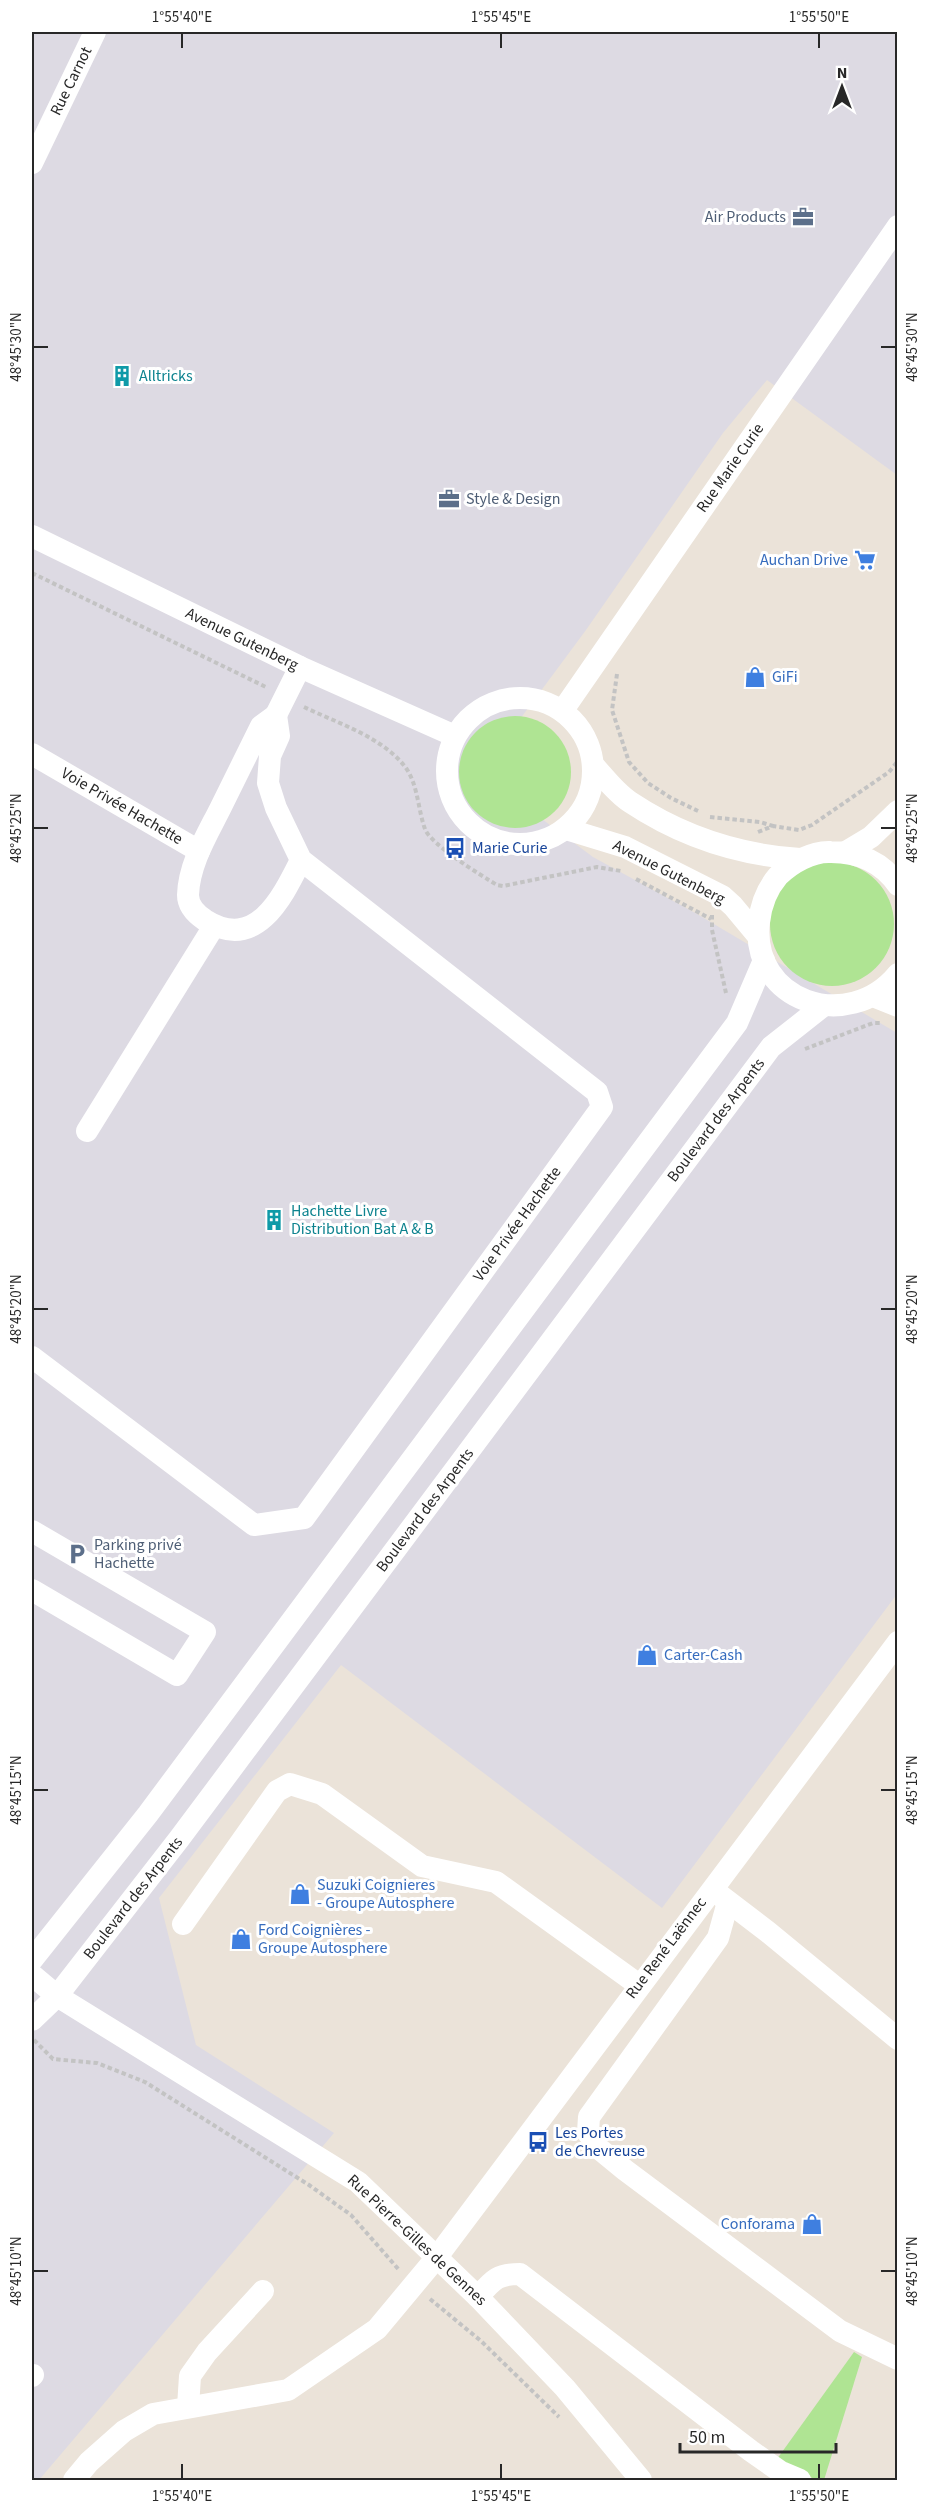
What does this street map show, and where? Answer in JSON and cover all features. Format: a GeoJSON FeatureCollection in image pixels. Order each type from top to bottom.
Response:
{"type":"FeatureCollection","features":[{"type":"Feature","properties":{"kind":"street","name":"Rue Carnot"},"geometry":{"type":"LineString","coordinates":[[32,163],[95,32]]}},
{"type":"Feature","properties":{"kind":"street","name":"Rue Marie Curie"},"geometry":{"type":"LineString","coordinates":[[563,710],[897,226]]}},
{"type":"Feature","properties":{"kind":"street","name":"Avenue Gutenberg"},"geometry":{"type":"LineString","coordinates":[[32,536],[300,667],[455,736]]}},
{"type":"Feature","properties":{"kind":"street","name":"Voie Privée Hachette"},"geometry":{"type":"LineString","coordinates":[[32,754],[199,851],[261,726],[281,706],[300,667]]}},
{"type":"Feature","properties":{"kind":"street"},"geometry":{"type":"LineString","coordinates":[[516,697],[541,700],[563,710],[579,725],[590,744],[594,766],[593,787],[583,811],[566,829],[544,841],[519,845],[495,840],[473,828],[456,808],[448,785],[447,760],[455,736],[470,716],[491,703],[516,697]]}},
{"type":"Feature","properties":{"kind":"street","name":"Voie Privée Hachette"},"geometry":{"type":"LineString","coordinates":[[32,1357],[254,1525],[304,1518],[602,1107],[597,1092],[301,860],[276,808],[268,783],[270,756],[279,736],[281,706]]}},
{"type":"Feature","properties":{"kind":"street"},"geometry":{"type":"LineString","coordinates":[[594,766],[629,802],[701,840],[766,857],[800,860]]}},
{"type":"Feature","properties":{"kind":"street"},"geometry":{"type":"LineString","coordinates":[[846,852],[871,837],[897,810]]}},
{"type":"Feature","properties":{"kind":"street","name":"Avenue Gutenberg"},"geometry":{"type":"LineString","coordinates":[[566,829],[625,847],[722,896],[758,936]]}},
{"type":"Feature","properties":{"kind":"street"},"geometry":{"type":"LineString","coordinates":[[199,851],[188,897],[191,908],[214,926],[238,930],[259,922],[276,906],[301,860]]}},
{"type":"Feature","properties":{"kind":"street"},"geometry":{"type":"LineString","coordinates":[[897,885],[890,874],[868,859],[846,852],[826,851],[800,860],[784,870],[772,884],[761,904],[758,936],[764,960],[776,980],[791,993],[808,1002],[823,1006],[848,1005],[873,996],[888,986],[897,974]]}},
{"type":"Feature","properties":{"kind":"street"},"geometry":{"type":"LineString","coordinates":[[87,1131],[214,926]]}},
{"type":"Feature","properties":{"kind":"street"},"geometry":{"type":"LineString","coordinates":[[32,1960],[148,1814],[737,1023],[764,960]]}},
{"type":"Feature","properties":{"kind":"street"},"geometry":{"type":"LineString","coordinates":[[873,996],[893,1014]]}},
{"type":"Feature","properties":{"kind":"street","name":"Boulevard des Arpents"},"geometry":{"type":"LineString","coordinates":[[32,2020],[57,1996],[186,1829],[771,1047],[823,1006]]}},
{"type":"Feature","properties":{"kind":"street"},"geometry":{"type":"LineString","coordinates":[[32,1531],[205,1632],[177,1675],[32,1590]]}},
{"type":"Feature","properties":{"kind":"street","name":"Rue René Laënnec"},"geometry":{"type":"LineString","coordinates":[[74,2481],[89,2462],[124,2431],[153,2414],[254,2398],[288,2390],[376,2329],[437,2257],[639,1985],[719,1895],[897,1642]]}},
{"type":"Feature","properties":{"kind":"street"},"geometry":{"type":"LineString","coordinates":[[183,1924],[277,1791],[290,1784],[322,1794],[422,1866],[496,1882],[639,1985]]}},
{"type":"Feature","properties":{"kind":"street"},"geometry":{"type":"LineString","coordinates":[[719,1895],[897,2039]]}},
{"type":"Feature","properties":{"kind":"street"},"geometry":{"type":"LineString","coordinates":[[719,1895],[718,1938],[589,2117],[588,2132],[597,2146],[625,2170],[840,2331],[897,2360]]}},
{"type":"Feature","properties":{"kind":"street","name":"Rue Pierre-Gilles de Gennes"},"geometry":{"type":"LineString","coordinates":[[32,1975],[57,1996],[358,2181],[478,2297],[565,2388],[641,2481]]}},
{"type":"Feature","properties":{"kind":"street"},"geometry":{"type":"LineString","coordinates":[[478,2297],[503,2274],[520,2274],[751,2451],[781,2472],[800,2481]]}},
{"type":"Feature","properties":{"kind":"street"},"geometry":{"type":"LineString","coordinates":[[188,2407],[190,2376],[207,2352],[263,2291]]}},
{"type":"Feature","properties":{"kind":"path"},"geometry":{"type":"LineString","coordinates":[[32,573],[281,706],[375,742],[391,753],[406,768],[427,834],[443,849],[497,885],[503,886],[606,867],[619,870],[712,919]]}},
{"type":"Feature","properties":{"kind":"path"},"geometry":{"type":"LineString","coordinates":[[617,674],[612,710],[629,762],[648,783],[699,812]]}},
{"type":"Feature","properties":{"kind":"path"},"geometry":{"type":"LineString","coordinates":[[708,817],[760,822],[799,830],[812,825],[889,772],[897,760]]}},
{"type":"Feature","properties":{"kind":"path"},"geometry":{"type":"LineString","coordinates":[[753,840],[758,832],[773,826]]}},
{"type":"Feature","properties":{"kind":"path"},"geometry":{"type":"LineString","coordinates":[[796,1053],[893,1014]]}},
{"type":"Feature","properties":{"kind":"path"},"geometry":{"type":"LineString","coordinates":[[32,2037],[53,2059],[97,2063],[145,2082],[309,2185],[351,2215],[413,2285],[481,2341],[565,2425]]}},
{"type":"Feature","properties":{"kind":"shaded area"},"geometry":{"type":"Polygon","coordinates":[[[32,32],[897,32],[897,475],[767,380],[723,433],[586,630],[480,773],[593,857],[697,914],[897,1033],[897,1594],[662,1908],[341,1665],[159,1898],[196,2045],[334,2133],[39,2480],[32,2480],[32,32]]]}},
{"type":"Feature","properties":{"kind":"green space"},"geometry":{"type":"Polygon","coordinates":[[[515,716],[537,720],[555,732],[567,750],[571,772],[567,794],[555,812],[537,824],[515,828],[493,824],[475,812],[463,794],[459,772],[463,750],[475,732],[493,720],[515,716]]]}},
{"type":"Feature","properties":{"kind":"green space"},"geometry":{"type":"Polygon","coordinates":[[[832,862],[856,867],[876,880],[889,900],[894,924],[889,948],[876,968],[856,981],[832,986],[808,981],[788,968],[775,948],[770,924],[775,900],[788,880],[808,867],[832,862]]]}},
{"type":"Feature","properties":{"kind":"green space"},"geometry":{"type":"Polygon","coordinates":[[[854,2352],[862,2357],[824,2480],[816,2480],[777,2459],[854,2352]]]}},
{"type":"Feature","properties":{"kind":"place","name":"Air Products"},"geometry":{"type":"Point","coordinates":[803,217]}},
{"type":"Feature","properties":{"kind":"place","name":"Alltricks"},"geometry":{"type":"Point","coordinates":[122,376]}},
{"type":"Feature","properties":{"kind":"place","name":"Style & Design"},"geometry":{"type":"Point","coordinates":[449,499]}},
{"type":"Feature","properties":{"kind":"place","name":"Auchan Drive"},"geometry":{"type":"Point","coordinates":[865,560]}},
{"type":"Feature","properties":{"kind":"place","name":"GiFi"},"geometry":{"type":"Point","coordinates":[755,677]}},
{"type":"Feature","properties":{"kind":"place","name":"Marie Curie"},"geometry":{"type":"Point","coordinates":[455,848]}},
{"type":"Feature","properties":{"kind":"place","name":"Hachette Livre Distribution Bat A & B"},"geometry":{"type":"Point","coordinates":[274,1220]}},
{"type":"Feature","properties":{"kind":"place","name":"Parking privé Hachette"},"geometry":{"type":"Point","coordinates":[77,1554]}},
{"type":"Feature","properties":{"kind":"place","name":"Carter-Cash"},"geometry":{"type":"Point","coordinates":[647,1655]}},
{"type":"Feature","properties":{"kind":"place","name":"Suzuki Coignieres - Groupe Autosphere"},"geometry":{"type":"Point","coordinates":[300,1894]}},
{"type":"Feature","properties":{"kind":"place","name":"Ford Coignières - Groupe Autosphere"},"geometry":{"type":"Point","coordinates":[241,1939]}},
{"type":"Feature","properties":{"kind":"place","name":"Les Portes de Chevreuse"},"geometry":{"type":"Point","coordinates":[538,2142]}},
{"type":"Feature","properties":{"kind":"place","name":"Conforama"},"geometry":{"type":"Point","coordinates":[812,2224]}}]}
